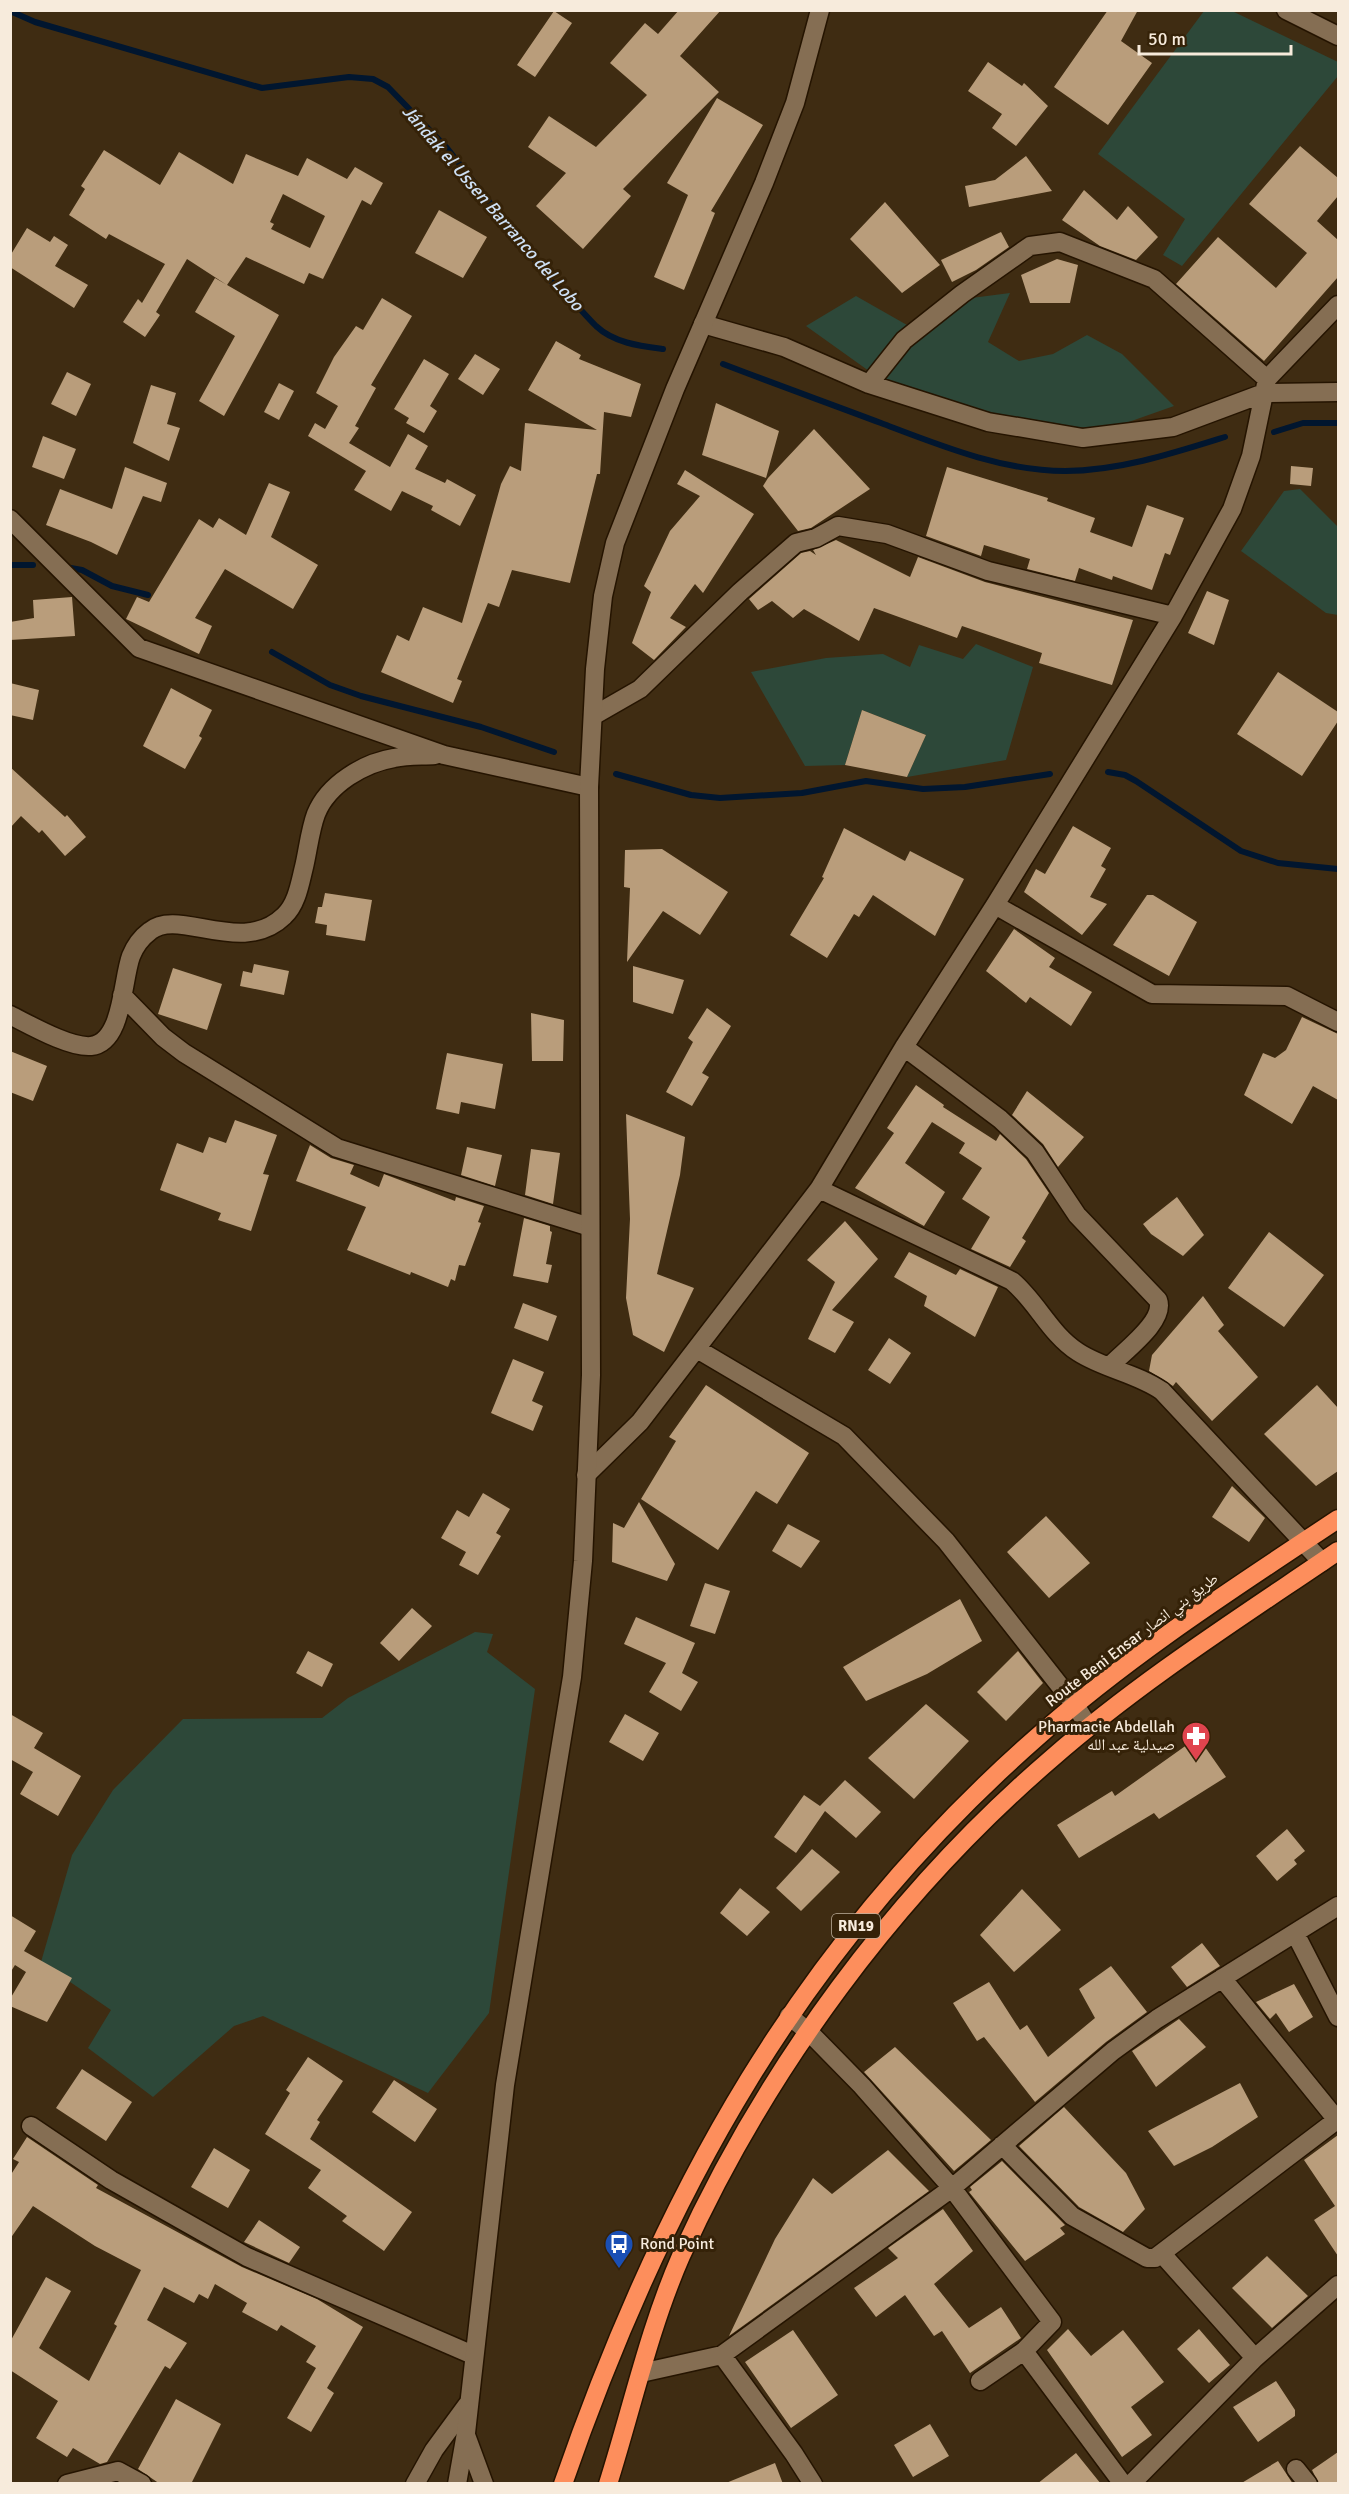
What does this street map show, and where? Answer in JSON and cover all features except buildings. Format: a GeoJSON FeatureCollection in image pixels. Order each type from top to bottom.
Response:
{"type":"FeatureCollection","features":[{"type":"Feature","properties":{"kind":"highway","name":"Route Beni Ensar طريق بني انصار"},"geometry":{"type":"LineString","coordinates":[[563,2484],[590,2404],[658,2243],[740,2089],[789,2016],[852,1931],[921,1850],[996,1775],[1075,1705],[1207,1605],[1338,1519]]}},
{"type":"Feature","properties":{"kind":"highway","name":"RN19"},"geometry":{"type":"LineString","coordinates":[[608,2484],[640,2373],[676,2268],[718,2180],[761,2104],[871,1947],[939,1867],[1013,1792],[1089,1727],[1215,1634],[1338,1551]]}},
{"type":"Feature","properties":{"kind":"street"},"geometry":{"type":"LineString","coordinates":[[457,2484],[466,2433],[467,2405],[505,2085],[572,1677],[583,1561],[591,1375],[589,787],[603,596],[615,543],[795,104],[820,10]]}},
{"type":"Feature","properties":{"kind":"street"},"geometry":{"type":"LineString","coordinates":[[1286,10],[1338,36]]}},
{"type":"Feature","properties":{"kind":"street"},"geometry":{"type":"LineString","coordinates":[[869,384],[904,340],[962,294],[1030,246],[1059,242],[1154,279],[1265,386],[1338,392]]}},
{"type":"Feature","properties":{"kind":"street"},"geometry":{"type":"LineString","coordinates":[[703,324],[784,347],[869,384],[988,422],[1083,438],[1173,427],[1265,386],[1338,305]]}},
{"type":"Feature","properties":{"kind":"street"},"geometry":{"type":"LineString","coordinates":[[586,1475],[640,1422],[819,1189],[904,1047],[995,905],[1173,616],[1232,509],[1251,456],[1265,386]]}},
{"type":"Feature","properties":{"kind":"street"},"geometry":{"type":"LineString","coordinates":[[10,519],[139,648],[444,755],[589,787]]}},
{"type":"Feature","properties":{"kind":"street"},"geometry":{"type":"LineString","coordinates":[[593,716],[640,689],[740,592],[796,543],[816,538],[838,526],[887,534],[988,571],[1173,616]]}},
{"type":"Feature","properties":{"kind":"street"},"geometry":{"type":"LineString","coordinates":[[10,1016],[62,1039],[90,1046],[105,1040],[114,1028],[131,956],[140,941],[152,928],[176,925],[248,935],[271,927],[285,915],[299,891],[316,813],[333,789],[358,770],[394,758],[444,755]]}},
{"type":"Feature","properties":{"kind":"street"},"geometry":{"type":"LineString","coordinates":[[995,905],[1152,994],[1287,996],[1338,1022]]}},
{"type":"Feature","properties":{"kind":"street"},"geometry":{"type":"LineString","coordinates":[[122,995],[163,1037],[184,1053],[337,1148],[590,1227]]}},
{"type":"Feature","properties":{"kind":"street"},"geometry":{"type":"LineString","coordinates":[[904,1047],[1000,1119],[1035,1152],[1077,1215],[1158,1300],[1160,1305],[1158,1317],[1110,1366]]}},
{"type":"Feature","properties":{"kind":"street"},"geometry":{"type":"LineString","coordinates":[[819,1189],[1012,1281],[1029,1297],[1066,1343],[1079,1353],[1149,1382],[1174,1402],[1322,1562]]}},
{"type":"Feature","properties":{"kind":"street"},"geometry":{"type":"LineString","coordinates":[[697,1349],[844,1436],[946,1541],[1075,1705],[1089,1727]]}},
{"type":"Feature","properties":{"kind":"street"},"geometry":{"type":"LineString","coordinates":[[640,2373],[722,2355],[952,2188],[1113,2051],[1157,2019],[1338,1906]]}},
{"type":"Feature","properties":{"kind":"street"},"geometry":{"type":"LineString","coordinates":[[1295,1933],[1338,2017]]}},
{"type":"Feature","properties":{"kind":"street"},"geometry":{"type":"LineString","coordinates":[[1002,2145],[1081,2222],[1147,2258],[1163,2255],[1338,2120],[1222,1978]]}},
{"type":"Feature","properties":{"kind":"street"},"geometry":{"type":"LineString","coordinates":[[789,2016],[810,2033],[862,2086],[952,2188],[1052,2322],[1024,2351],[980,2381]]}},
{"type":"Feature","properties":{"kind":"street"},"geometry":{"type":"LineString","coordinates":[[31,2126],[111,2180],[247,2257],[473,2355]]}},
{"type":"Feature","properties":{"kind":"street"},"geometry":{"type":"LineString","coordinates":[[1163,2255],[1255,2358]]}},
{"type":"Feature","properties":{"kind":"street"},"geometry":{"type":"LineString","coordinates":[[1131,2484],[1255,2358],[1338,2285]]}},
{"type":"Feature","properties":{"kind":"street"},"geometry":{"type":"LineString","coordinates":[[1024,2351],[1123,2484]]}},
{"type":"Feature","properties":{"kind":"street"},"geometry":{"type":"LineString","coordinates":[[722,2355],[795,2454],[813,2484]]}},
{"type":"Feature","properties":{"kind":"street"},"geometry":{"type":"LineString","coordinates":[[415,2484],[434,2450],[467,2405]]}},
{"type":"Feature","properties":{"kind":"street"},"geometry":{"type":"LineString","coordinates":[[466,2433],[484,2484]]}},
{"type":"Feature","properties":{"kind":"street"},"geometry":{"type":"LineString","coordinates":[[67,2484],[118,2471],[142,2484]]}},
{"type":"Feature","properties":{"kind":"green space"},"geometry":{"type":"Polygon","coordinates":[[[1204,11],[1232,11],[1338,62],[1338,76],[1182,266],[1163,255],[1185,219],[1098,154],[1204,11]]]}},
{"type":"Feature","properties":{"kind":"green space"},"geometry":{"type":"Polygon","coordinates":[[[1010,293],[988,342],[1019,361],[1053,354],[1087,335],[1122,354],[1174,406],[1106,430],[1020,421],[949,400],[903,401],[869,371],[806,326],[856,296],[907,325],[956,300],[1010,293]]]}},
{"type":"Feature","properties":{"kind":"green space"},"geometry":{"type":"Polygon","coordinates":[[[1300,489],[1338,527],[1338,615],[1326,613],[1241,551],[1284,491],[1300,489]]]}},
{"type":"Feature","properties":{"kind":"green space"},"geometry":{"type":"Polygon","coordinates":[[[976,644],[1033,667],[1006,760],[907,777],[926,735],[862,710],[845,765],[805,766],[751,672],[826,658],[883,654],[910,667],[919,645],[963,659],[976,644]]]}},
{"type":"Feature","properties":{"kind":"green space"},"geometry":{"type":"Polygon","coordinates":[[[475,1632],[493,1634],[487,1652],[535,1689],[489,2013],[428,2093],[263,2016],[234,2026],[153,2097],[88,2048],[111,2010],[41,1962],[72,1855],[113,1790],[183,1719],[322,1718],[348,1698],[475,1632]]]}},
{"type":"Feature","properties":{"kind":"waterway","name":"Jándak el Ussen Barranco del Lobo"},"geometry":{"type":"LineString","coordinates":[[10,11],[35,22],[262,88],[349,77],[373,79],[388,87],[447,148],[552,282],[596,326],[619,340],[663,349]]}},
{"type":"Feature","properties":{"kind":"waterway"},"geometry":{"type":"LineString","coordinates":[[723,364],[948,448],[1018,467],[1065,471],[1106,468],[1146,460],[1225,437]]}},
{"type":"Feature","properties":{"kind":"waterway"},"geometry":{"type":"LineString","coordinates":[[1274,432],[1303,423],[1338,423]]}},
{"type":"Feature","properties":{"kind":"waterway"},"geometry":{"type":"LineString","coordinates":[[10,565],[33,565]]}},
{"type":"Feature","properties":{"kind":"waterway"},"geometry":{"type":"LineString","coordinates":[[65,567],[82,570],[112,586],[148,595]]}},
{"type":"Feature","properties":{"kind":"waterway"},"geometry":{"type":"LineString","coordinates":[[272,652],[330,685],[361,696],[481,727],[554,752]]}},
{"type":"Feature","properties":{"kind":"waterway"},"geometry":{"type":"LineString","coordinates":[[1108,772],[1125,775],[1136,781],[1241,851],[1278,863],[1338,869]]}},
{"type":"Feature","properties":{"kind":"waterway"},"geometry":{"type":"LineString","coordinates":[[616,774],[691,795],[720,798],[802,793],[866,781],[923,789],[965,787],[1050,774]]}},
{"type":"Feature","properties":{"kind":"place","name":"Pharmacie Abdellah صيدلية عبد الله"},"geometry":{"type":"Point","coordinates":[1196,1762]}},
{"type":"Feature","properties":{"kind":"place","name":"Rond Point"},"geometry":{"type":"Point","coordinates":[619,2270]}}]}
